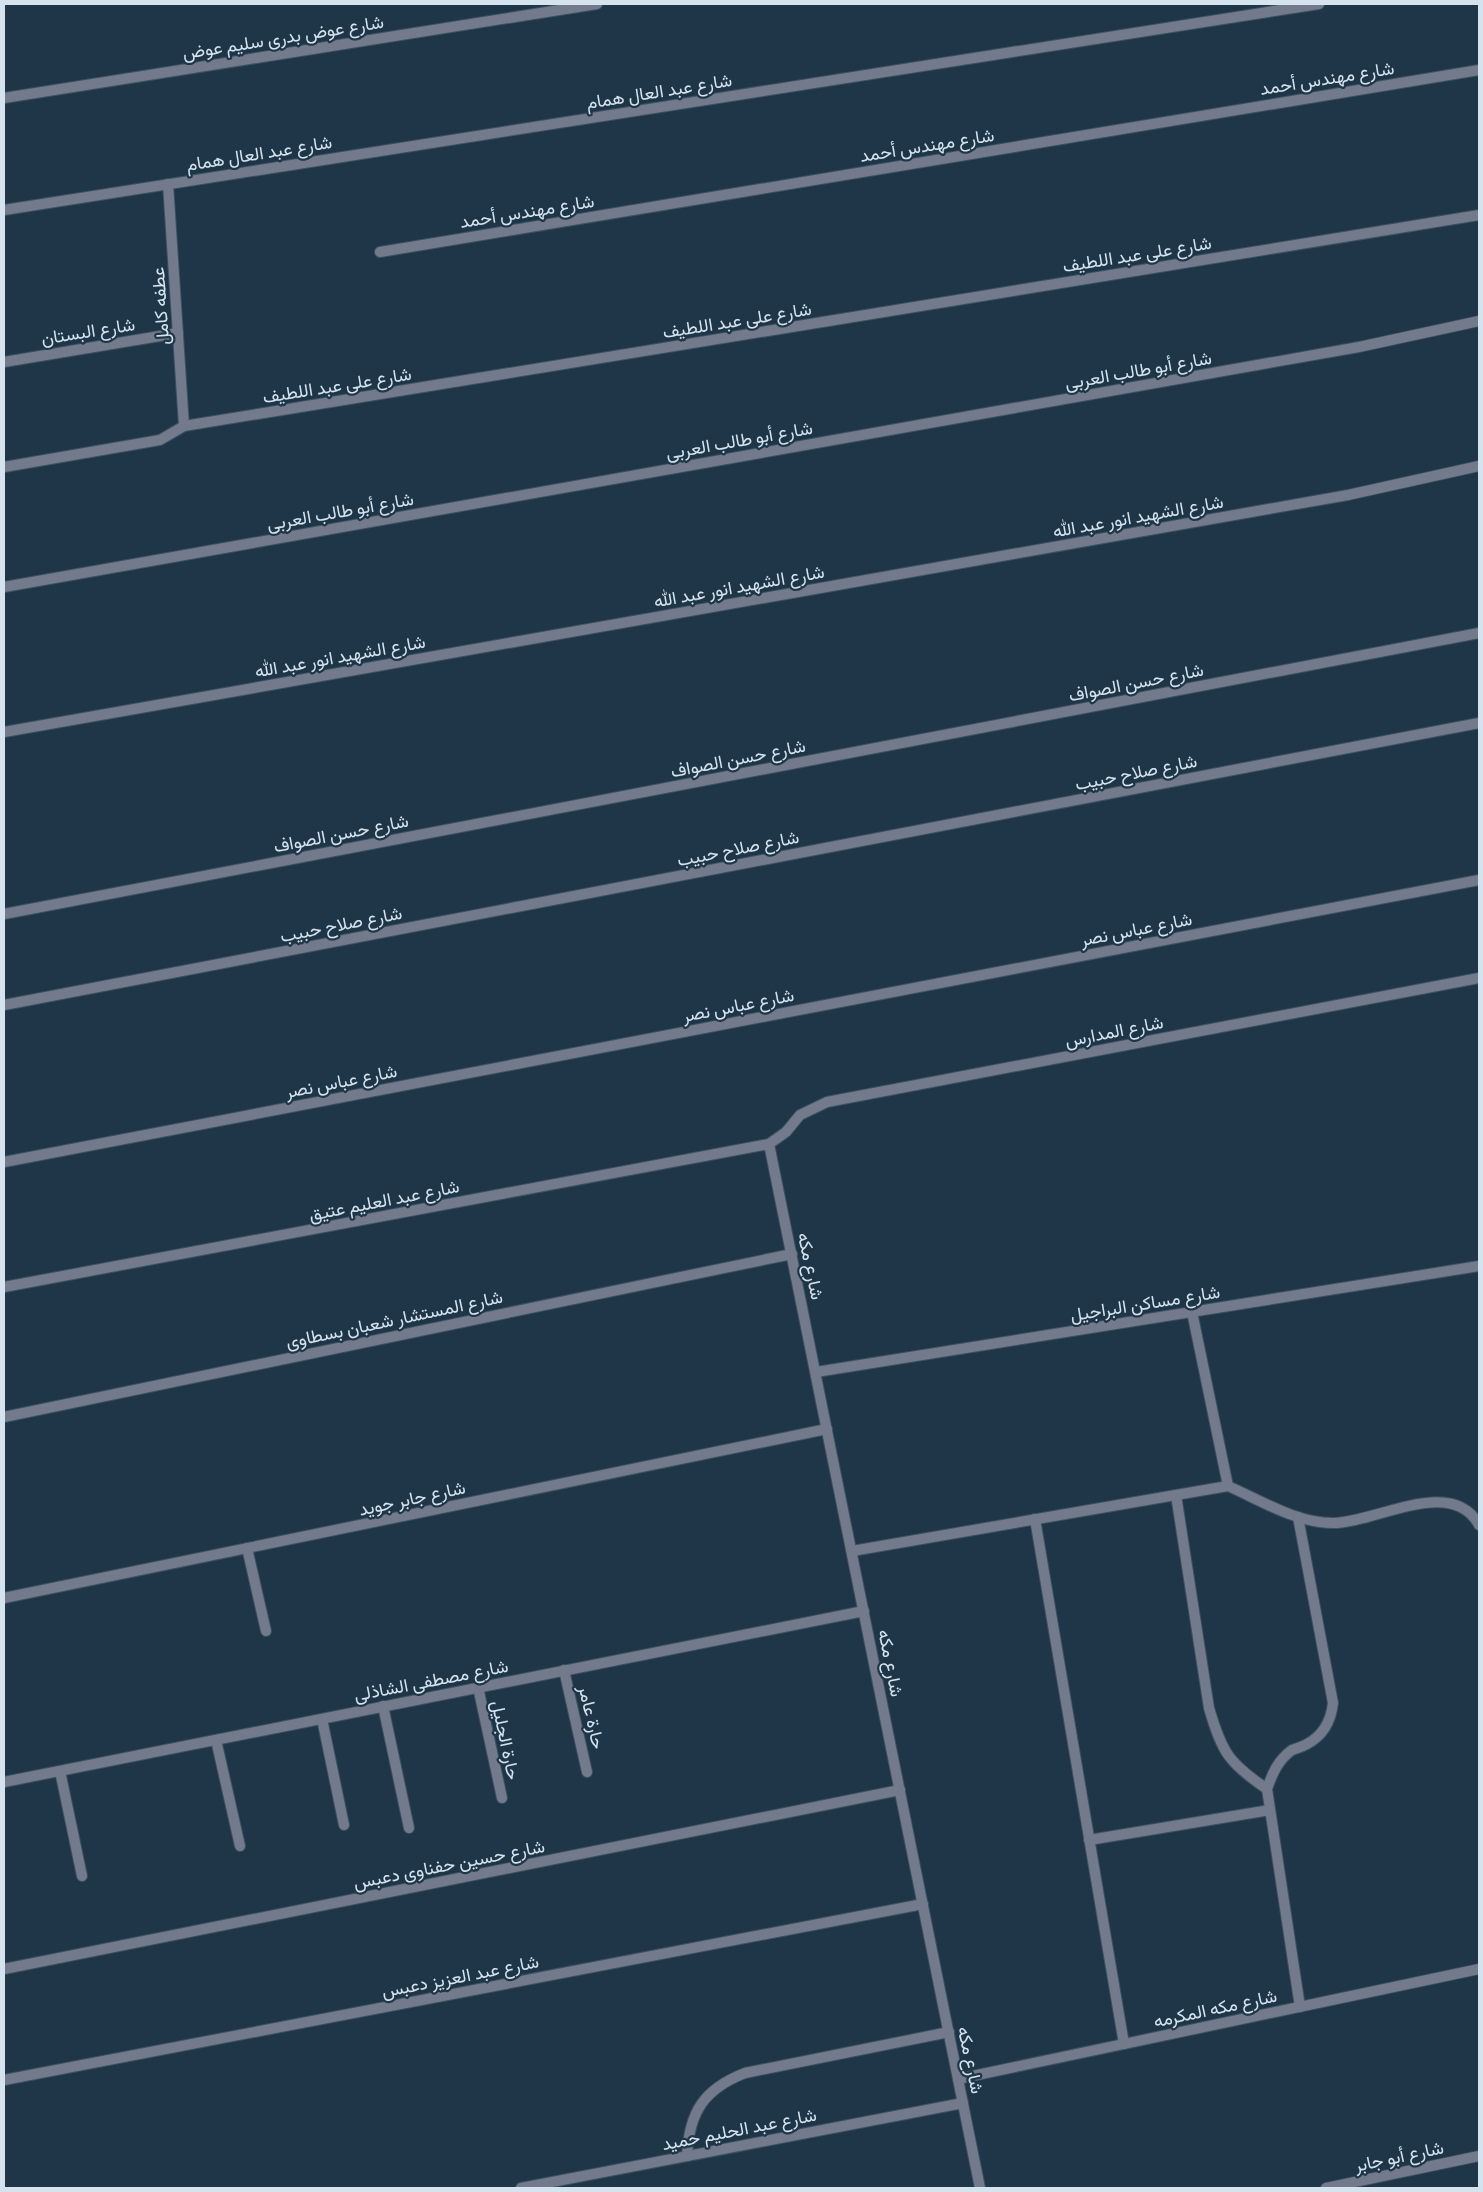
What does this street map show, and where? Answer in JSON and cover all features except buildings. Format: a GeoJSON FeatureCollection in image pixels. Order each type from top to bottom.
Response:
{"type":"FeatureCollection","features":[{"type":"Feature","properties":{"kind":"street","name":"شارع عوض بدرى سليم عوض"},"geometry":{"type":"LineString","coordinates":[[4,98],[597,4]]}},
{"type":"Feature","properties":{"kind":"street","name":"شارع عبد العال همام"},"geometry":{"type":"LineString","coordinates":[[4,210],[1319,4]]}},
{"type":"Feature","properties":{"kind":"street","name":"شارع مهندس أحمد"},"geometry":{"type":"LineString","coordinates":[[380,252],[1479,70]]}},
{"type":"Feature","properties":{"kind":"street","name":"عطفه كامل"},"geometry":{"type":"LineString","coordinates":[[168,184],[184,426]]}},
{"type":"Feature","properties":{"kind":"street","name":"شارع على عبد اللطيف"},"geometry":{"type":"LineString","coordinates":[[4,467],[160,440],[184,426],[1479,215]]}},
{"type":"Feature","properties":{"kind":"street","name":"شارع أبو طالب العربى"},"geometry":{"type":"LineString","coordinates":[[4,587],[1360,347],[1479,321]]}},
{"type":"Feature","properties":{"kind":"street","name":"شارع البستان"},"geometry":{"type":"LineString","coordinates":[[4,362],[178,333]]}},
{"type":"Feature","properties":{"kind":"street","name":"شارع الشهيد انور عبد الله"},"geometry":{"type":"LineString","coordinates":[[4,732],[1348,495],[1479,466]]}},
{"type":"Feature","properties":{"kind":"street","name":"شارع حسن الصواف"},"geometry":{"type":"LineString","coordinates":[[4,914],[1479,633]]}},
{"type":"Feature","properties":{"kind":"street","name":"شارع صلاح حبيب"},"geometry":{"type":"LineString","coordinates":[[4,1005],[1479,722]]}},
{"type":"Feature","properties":{"kind":"street","name":"شارع عباس نصر"},"geometry":{"type":"LineString","coordinates":[[4,1162],[1479,880]]}},
{"type":"Feature","properties":{"kind":"street","name":"شارع المدارس"},"geometry":{"type":"LineString","coordinates":[[769,1144],[786,1132],[800,1115],[827,1102],[1479,978]]}},
{"type":"Feature","properties":{"kind":"street","name":"شارع مكه"},"geometry":{"type":"LineString","coordinates":[[769,1144],[980,2188]]}},
{"type":"Feature","properties":{"kind":"street","name":"شارع عبد العليم عتيق"},"geometry":{"type":"LineString","coordinates":[[4,1287],[769,1144]]}},
{"type":"Feature","properties":{"kind":"street","name":"شارع المستشار شعبان بسطاوى"},"geometry":{"type":"LineString","coordinates":[[4,1417],[792,1254]]}},
{"type":"Feature","properties":{"kind":"street","name":"شارع مساكن البراجيل"},"geometry":{"type":"LineString","coordinates":[[816,1372],[1479,1266]]}},
{"type":"Feature","properties":{"kind":"street"},"geometry":{"type":"LineString","coordinates":[[1192,1312],[1228,1486]]}},
{"type":"Feature","properties":{"kind":"street","name":"شارع جابر جويد"},"geometry":{"type":"LineString","coordinates":[[4,1598],[827,1429]]}},
{"type":"Feature","properties":{"kind":"street"},"geometry":{"type":"LineString","coordinates":[[852,1551],[1228,1486],[1298,1517],[1332,1523],[1367,1518],[1433,1501],[1441,1501],[1464,1508],[1479,1524]]}},
{"type":"Feature","properties":{"kind":"street"},"geometry":{"type":"LineString","coordinates":[[1176,1495],[1210,1708],[1219,1741],[1239,1770],[1267,1789]]}},
{"type":"Feature","properties":{"kind":"street"},"geometry":{"type":"LineString","coordinates":[[1298,1517],[1332,1697],[1331,1714],[1319,1736],[1293,1750],[1281,1760],[1272,1774],[1267,1789],[1300,2007]]}},
{"type":"Feature","properties":{"kind":"street"},"geometry":{"type":"LineString","coordinates":[[1035,1519],[1124,2044]]}},
{"type":"Feature","properties":{"kind":"street"},"geometry":{"type":"LineString","coordinates":[[247,1548],[266,1631]]}},
{"type":"Feature","properties":{"kind":"street","name":"شارع مصطفى الشاذلى"},"geometry":{"type":"LineString","coordinates":[[4,1782],[864,1611]]}},
{"type":"Feature","properties":{"kind":"street","name":"حارة عامر"},"geometry":{"type":"LineString","coordinates":[[564,1670],[587,1772]]}},
{"type":"Feature","properties":{"kind":"street","name":"حارة الجليل"},"geometry":{"type":"LineString","coordinates":[[478,1688],[502,1798]]}},
{"type":"Feature","properties":{"kind":"street"},"geometry":{"type":"LineString","coordinates":[[383,1706],[409,1828]]}},
{"type":"Feature","properties":{"kind":"street"},"geometry":{"type":"LineString","coordinates":[[322,1719],[344,1825]]}},
{"type":"Feature","properties":{"kind":"street"},"geometry":{"type":"LineString","coordinates":[[216,1740],[240,1846]]}},
{"type":"Feature","properties":{"kind":"street"},"geometry":{"type":"LineString","coordinates":[[60,1771],[82,1876]]}},
{"type":"Feature","properties":{"kind":"street","name":"شارع حسين حفناوى دعبس"},"geometry":{"type":"LineString","coordinates":[[4,1969],[900,1790]]}},
{"type":"Feature","properties":{"kind":"street"},"geometry":{"type":"LineString","coordinates":[[1089,1840],[1270,1810]]}},
{"type":"Feature","properties":{"kind":"street","name":"شارع عبد العزيز دعبس"},"geometry":{"type":"LineString","coordinates":[[4,2080],[923,1904]]}},
{"type":"Feature","properties":{"kind":"street","name":"شارع مكه المكرمه"},"geometry":{"type":"LineString","coordinates":[[958,2079],[1479,1970]]}},
{"type":"Feature","properties":{"kind":"street"},"geometry":{"type":"LineString","coordinates":[[687,2156],[688,2134],[695,2113],[708,2095],[725,2081],[745,2072],[949,2032]]}},
{"type":"Feature","properties":{"kind":"street","name":"شارع عبد الحليم حميد"},"geometry":{"type":"LineString","coordinates":[[521,2188],[963,2103]]}},
{"type":"Feature","properties":{"kind":"street","name":"شارع أبو جابر"},"geometry":{"type":"LineString","coordinates":[[1326,2188],[1479,2156]]}}]}
